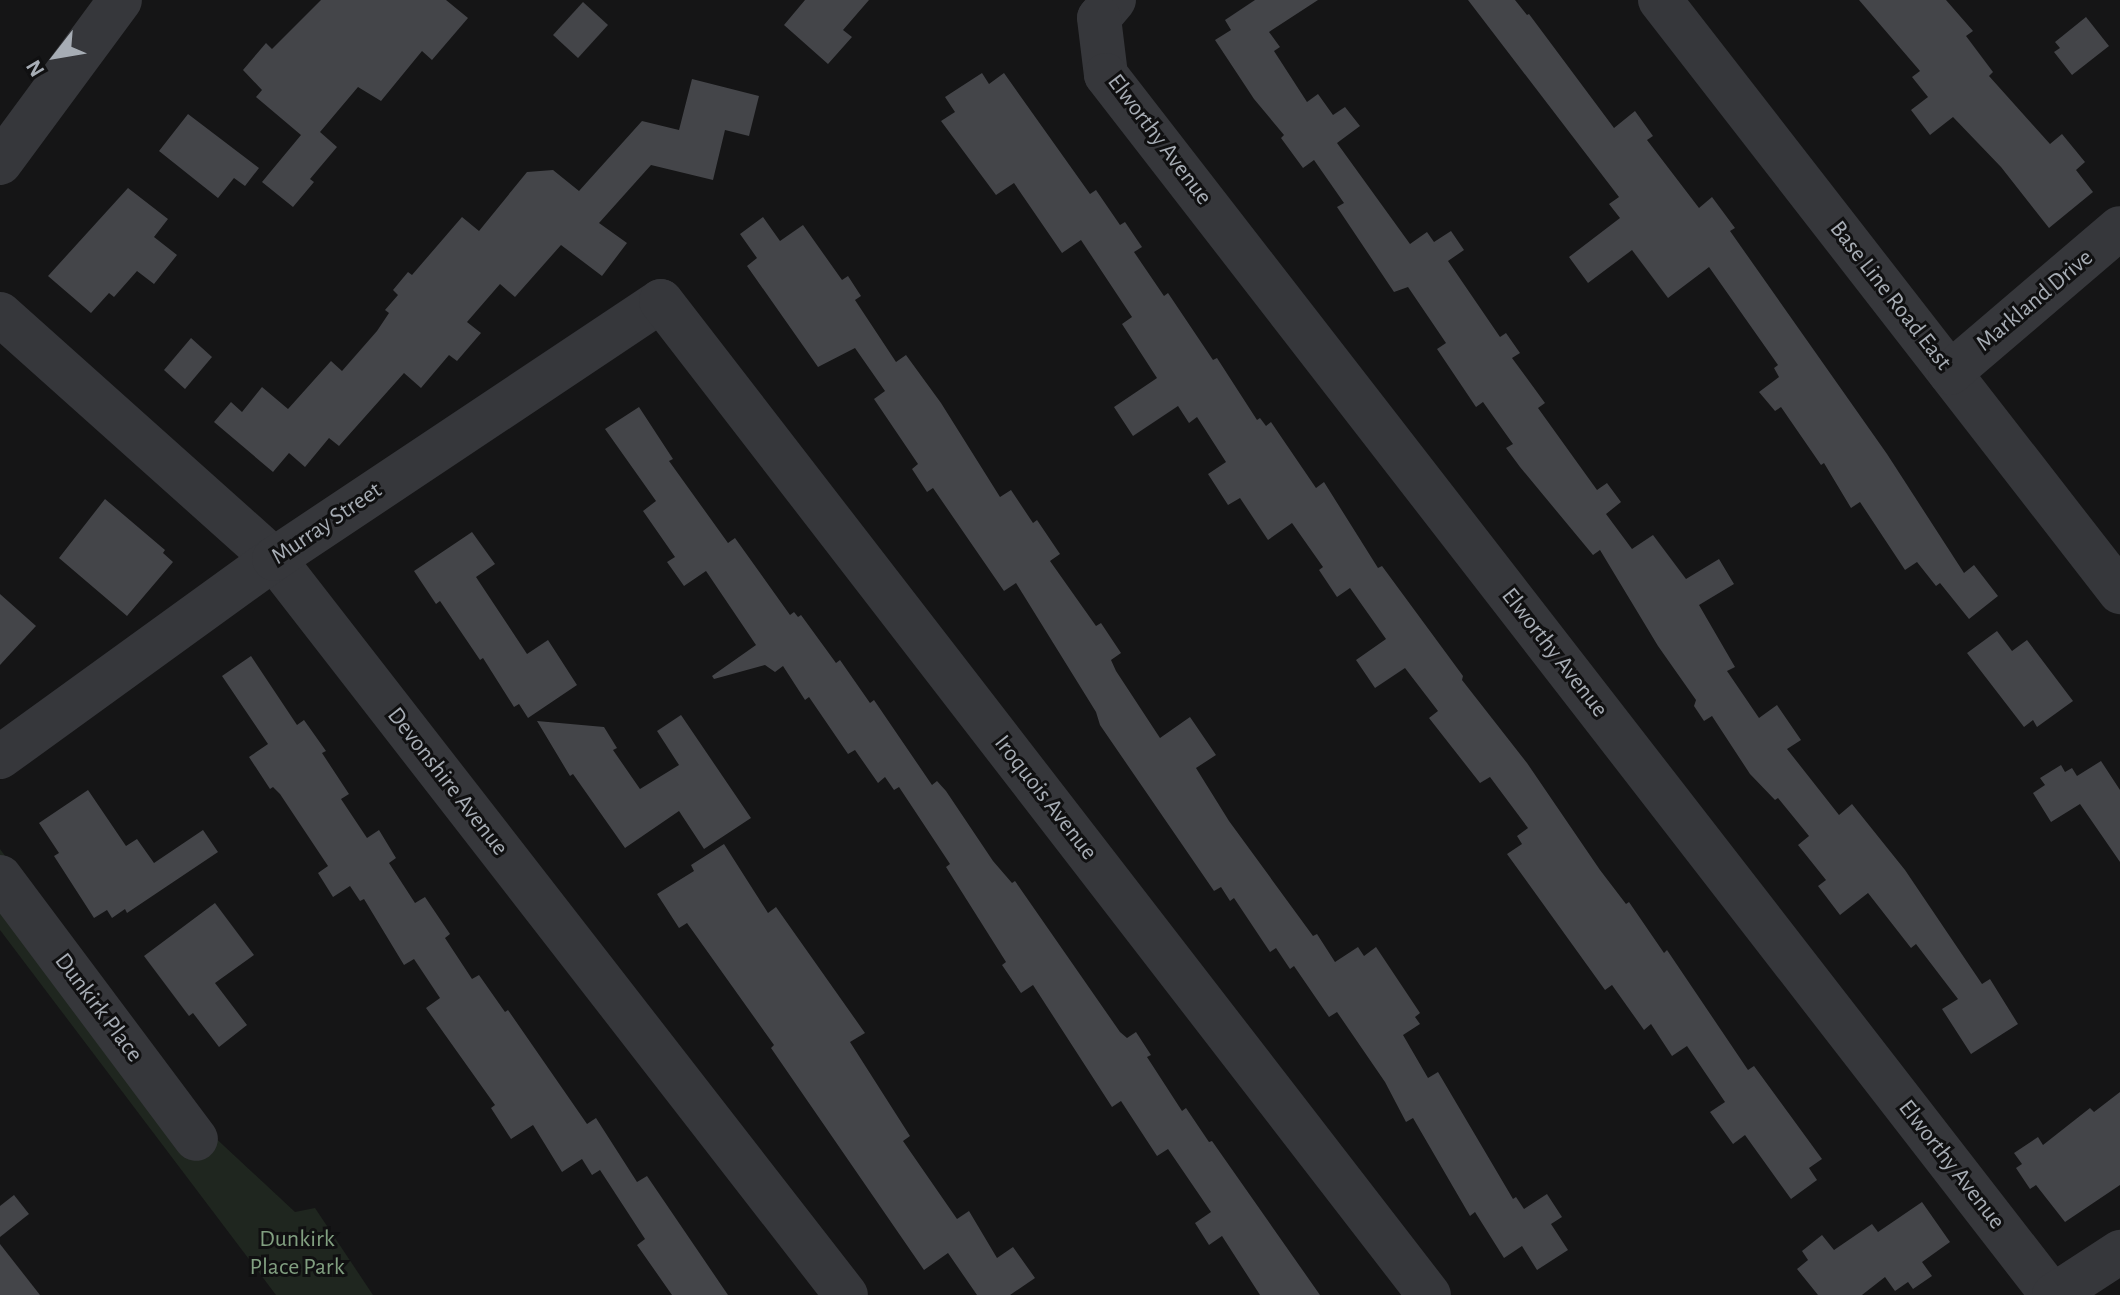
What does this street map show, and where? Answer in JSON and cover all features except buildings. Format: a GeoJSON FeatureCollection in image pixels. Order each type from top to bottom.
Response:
{"type":"FeatureCollection","features":[{"type":"Feature","properties":{"kind":"street"},"geometry":{"type":"LineString","coordinates":[[0,163],[120,0]]}},
{"type":"Feature","properties":{"kind":"street","name":"Elworthy Avenue"},"geometry":{"type":"LineString","coordinates":[[1114,0],[1099,18],[1106,75],[2053,1295]]}},
{"type":"Feature","properties":{"kind":"street","name":"Base Line Road East"},"geometry":{"type":"LineString","coordinates":[[1660,0],[2120,592]]}},
{"type":"Feature","properties":{"kind":"street","name":"Markland Drive"},"geometry":{"type":"LineString","coordinates":[[1950,373],[2120,228]]}},
{"type":"Feature","properties":{"kind":"street","name":"Murray Street"},"geometry":{"type":"LineString","coordinates":[[0,757],[274,559],[661,301]]}},
{"type":"Feature","properties":{"kind":"street","name":"Iroquois Avenue"},"geometry":{"type":"LineString","coordinates":[[661,301],[1429,1295]]}},
{"type":"Feature","properties":{"kind":"street","name":"Devonshire Avenue"},"geometry":{"type":"LineString","coordinates":[[0,314],[274,559],[846,1295]]}},
{"type":"Feature","properties":{"kind":"street","name":"Dunkirk Place"},"geometry":{"type":"LineString","coordinates":[[0,877],[196,1139]]}},
{"type":"Feature","properties":{"kind":"street"},"geometry":{"type":"LineString","coordinates":[[2053,1295],[2120,1252]]}},
{"type":"Feature","properties":{"kind":"green space","name":"Dunkirk Place Park"},"geometry":{"type":"Polygon","coordinates":[[[0,849],[208,1131],[295,1212],[315,1208],[373,1295],[276,1295],[0,930],[0,849]]]}}]}
